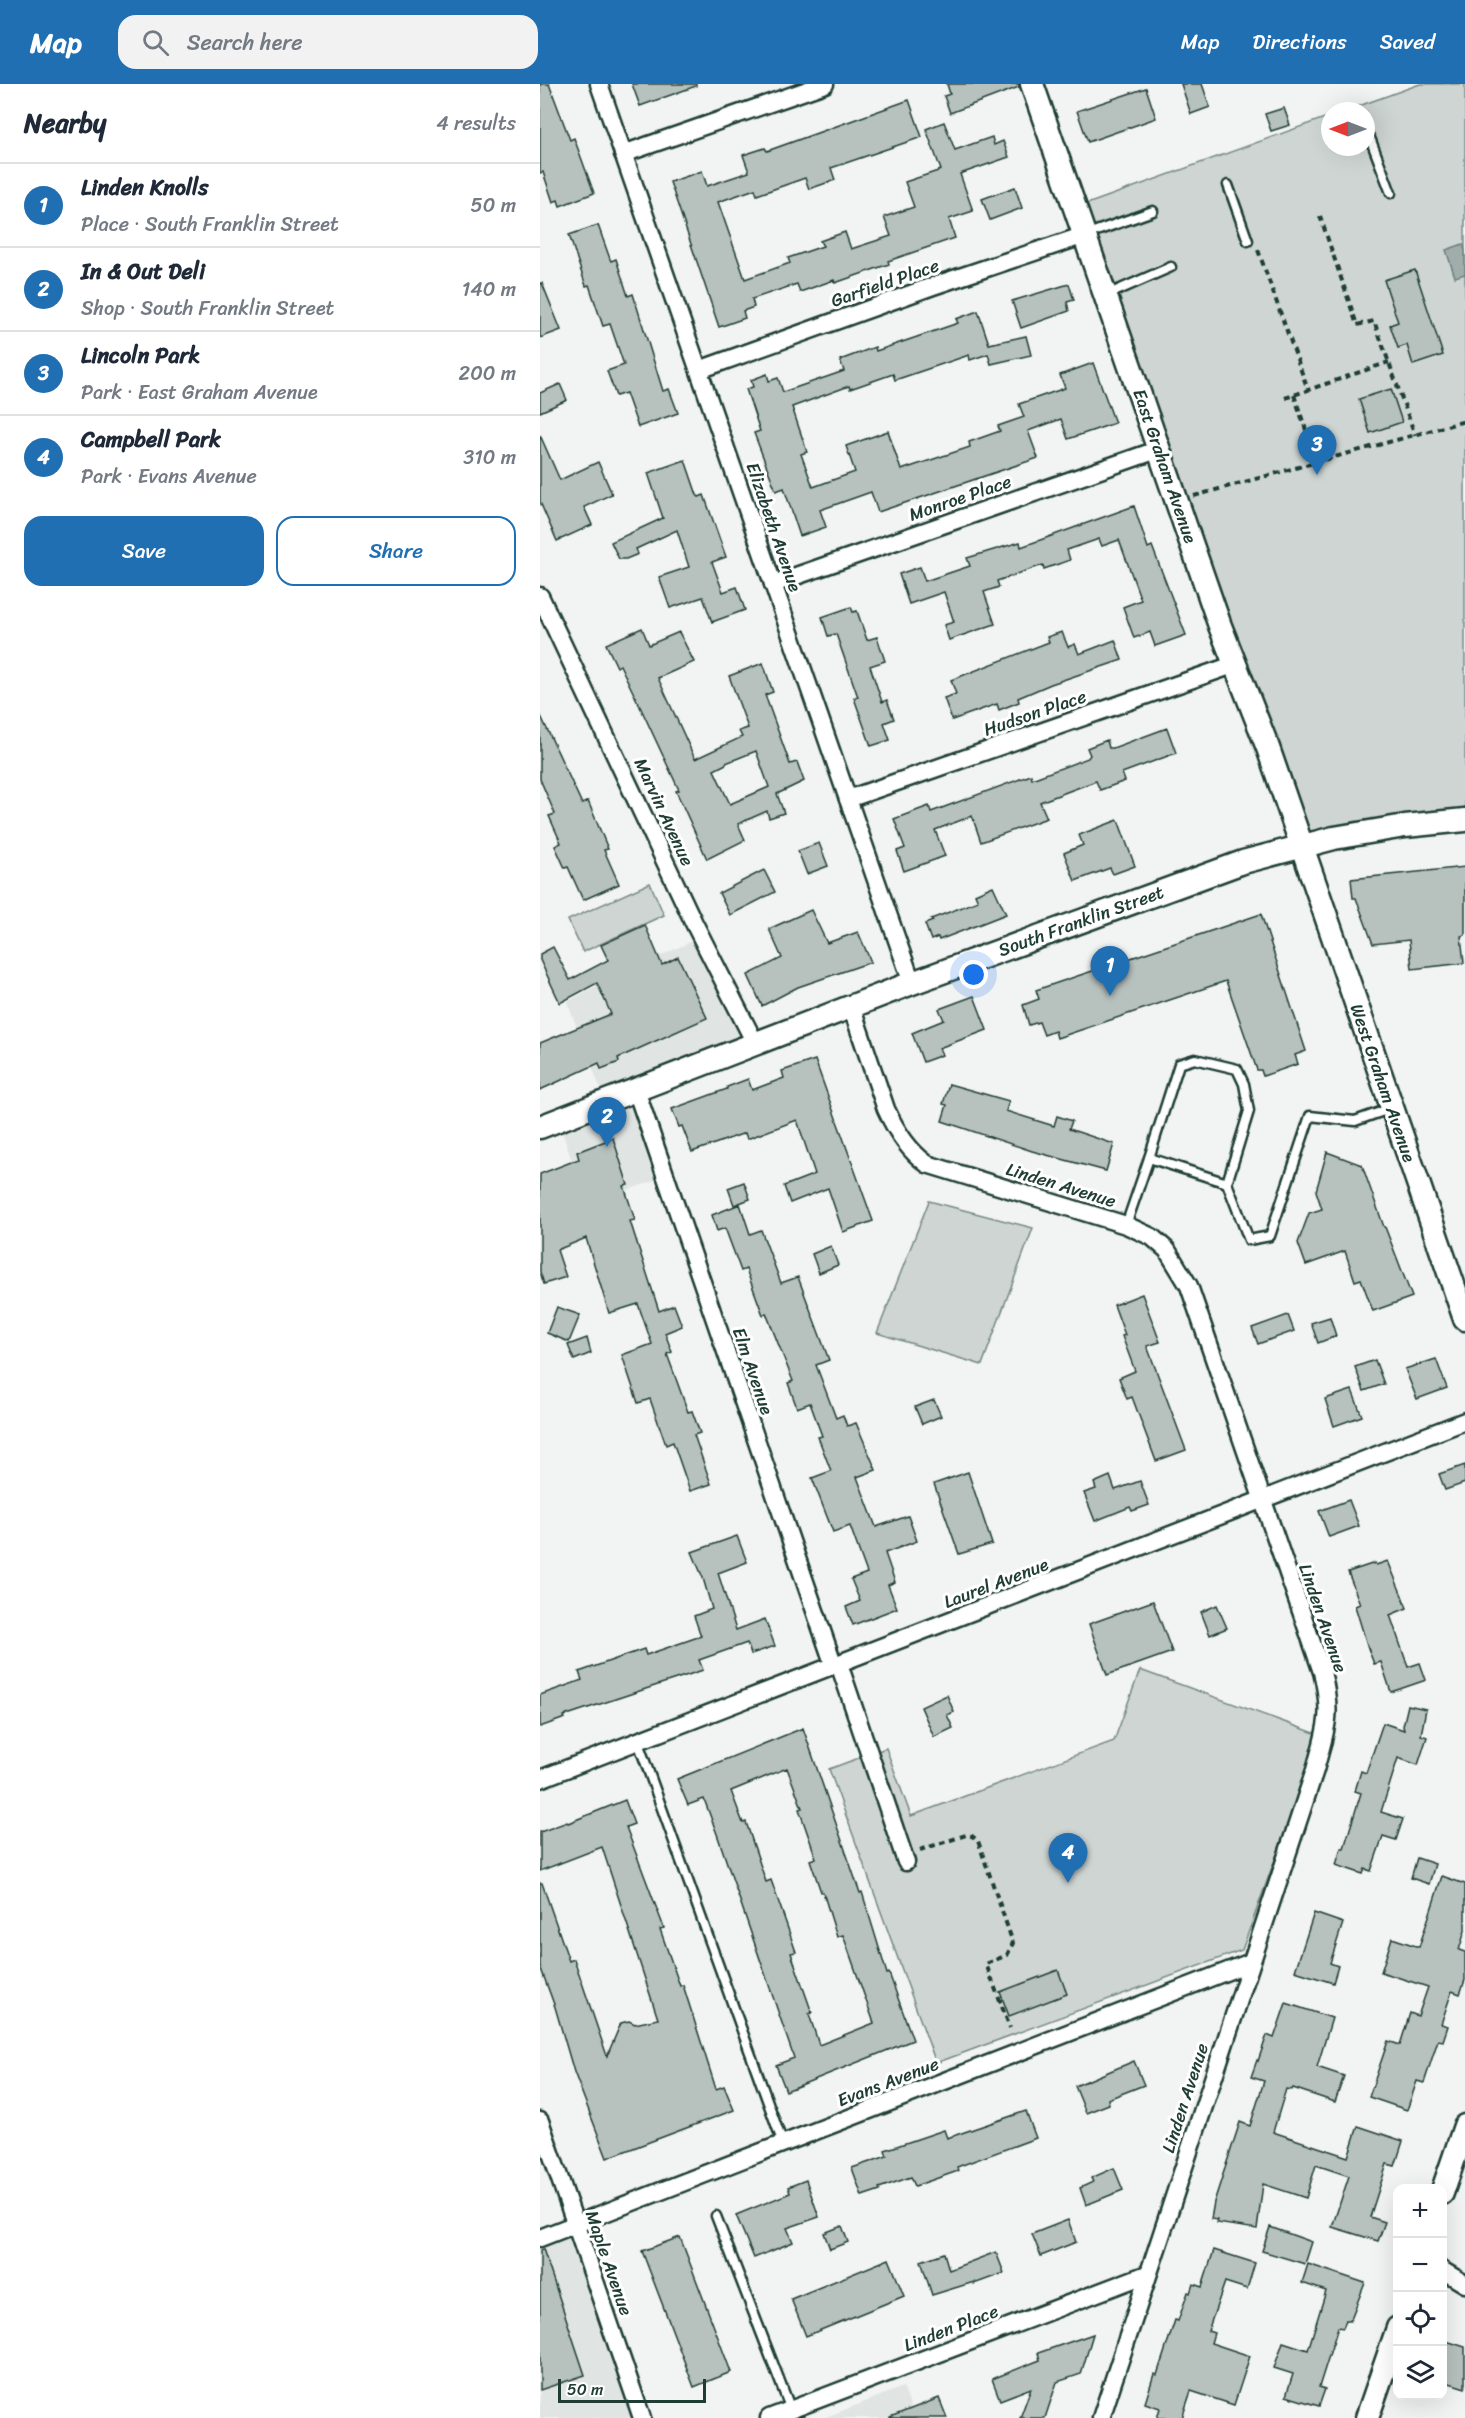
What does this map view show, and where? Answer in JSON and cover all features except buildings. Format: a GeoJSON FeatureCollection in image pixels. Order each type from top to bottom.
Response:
{"type":"FeatureCollection","features":[{"type":"Feature","properties":{"kind":"street","name":"Elizabeth Avenue"},"geometry":{"type":"LineString","coordinates":[[599,84],[912,983]]}},
{"type":"Feature","properties":{"kind":"street"},"geometry":{"type":"LineString","coordinates":[[623,154],[825,84]]}},
{"type":"Feature","properties":{"kind":"street","name":"East Graham Avenue"},"geometry":{"type":"LineString","coordinates":[[1032,84],[1177,501],[1301,846]]}},
{"type":"Feature","properties":{"kind":"street","name":"Garfield Place"},"geometry":{"type":"LineString","coordinates":[[699,370],[933,286],[1085,235]]}},
{"type":"Feature","properties":{"kind":"street","name":"Monroe Place"},"geometry":{"type":"LineString","coordinates":[[773,584],[1160,449]]}},
{"type":"Feature","properties":{"kind":"street","name":"Marvin Avenue"},"geometry":{"type":"LineString","coordinates":[[540,596],[694,923],[755,1043]]}},
{"type":"Feature","properties":{"kind":"street","name":"Hudson Place"},"geometry":{"type":"LineString","coordinates":[[848,799],[1236,664]]}},
{"type":"Feature","properties":{"kind":"street","name":"South Franklin Street"},"geometry":{"type":"LineString","coordinates":[[540,1127],[912,983],[1243,862],[1334,838],[1465,819]]}},
{"type":"Feature","properties":{"kind":"street","name":"West Graham Avenue"},"geometry":{"type":"LineString","coordinates":[[1301,846],[1465,1319]]}},
{"type":"Feature","properties":{"kind":"street","name":"Linden Avenue"},"geometry":{"type":"LineString","coordinates":[[851,1006],[886,1109],[917,1156],[927,1164],[1126,1225],[1152,1237],[1167,1250],[1189,1286],[1242,1435],[1329,1698],[1329,1719],[1315,1770],[1101,2418]]}},
{"type":"Feature","properties":{"kind":"street","name":"Elm Avenue"},"geometry":{"type":"LineString","coordinates":[[636,1090],[905,1858]]}},
{"type":"Feature","properties":{"kind":"street","name":"Laurel Avenue"},"geometry":{"type":"LineString","coordinates":[[540,1779],[1465,1421]]}},
{"type":"Feature","properties":{"kind":"street","name":"Evans Avenue"},"geometry":{"type":"LineString","coordinates":[[540,2238],[1251,1962]]}},
{"type":"Feature","properties":{"kind":"street","name":"Maple Avenue"},"geometry":{"type":"LineString","coordinates":[[540,2121],[642,2418]]}},
{"type":"Feature","properties":{"kind":"street"},"geometry":{"type":"LineString","coordinates":[[1446,2184],[1465,2126]]}},
{"type":"Feature","properties":{"kind":"street"},"geometry":{"type":"LineString","coordinates":[[1447,2273],[1465,2284]]}},
{"type":"Feature","properties":{"kind":"street","name":"Linden Place"},"geometry":{"type":"LineString","coordinates":[[769,2418],[1147,2274]]}},
{"type":"Feature","properties":{"kind":"street"},"geometry":{"type":"LineString","coordinates":[[1368,2418],[1393,2343]]}},
{"type":"Feature","properties":{"kind":"lane"},"geometry":{"type":"LineString","coordinates":[[1375,151],[1391,192]]}},
{"type":"Feature","properties":{"kind":"lane"},"geometry":{"type":"LineString","coordinates":[[1228,185],[1251,240]]}},
{"type":"Feature","properties":{"kind":"lane"},"geometry":{"type":"LineString","coordinates":[[1085,235],[1153,211]]}},
{"type":"Feature","properties":{"kind":"lane"},"geometry":{"type":"LineString","coordinates":[[1106,295],[1171,267]]}},
{"type":"Feature","properties":{"kind":"lane"},"geometry":{"type":"LineString","coordinates":[[1126,1225],[1179,1064],[1195,1059],[1237,1070],[1244,1084],[1249,1111],[1227,1183],[1249,1240],[1270,1236],[1310,1116],[1355,1121],[1392,1108]]}},
{"type":"Feature","properties":{"kind":"lane"},"geometry":{"type":"LineString","coordinates":[[1149,1158],[1227,1183]]}},
{"type":"Feature","properties":{"kind":"lane"},"geometry":{"type":"LineString","coordinates":[[638,1742],[783,2144]]}},
{"type":"Feature","properties":{"kind":"lane"},"geometry":{"type":"LineString","coordinates":[[716,2216],[791,2410]]}},
{"type":"Feature","properties":{"kind":"path"},"geometry":{"type":"LineString","coordinates":[[1320,216],[1357,325],[1374,321],[1415,435]]}},
{"type":"Feature","properties":{"kind":"path"},"geometry":{"type":"LineString","coordinates":[[1251,240],[1308,390]]}},
{"type":"Feature","properties":{"kind":"path"},"geometry":{"type":"LineString","coordinates":[[1285,398],[1389,362]]}},
{"type":"Feature","properties":{"kind":"path"},"geometry":{"type":"LineString","coordinates":[[1294,395],[1317,462]]}},
{"type":"Feature","properties":{"kind":"path"},"geometry":{"type":"LineString","coordinates":[[1177,501],[1465,421]]}},
{"type":"Feature","properties":{"kind":"path"},"geometry":{"type":"LineString","coordinates":[[905,1858],[966,1835],[978,1841],[1013,1943],[1007,1956],[986,1964],[1010,2028]]}},
{"type":"Feature","properties":{"kind":"shaded area"},"geometry":{"type":"Polygon","coordinates":[[[1420,84],[1465,84],[1465,819],[1301,846],[1076,208],[1321,119],[1321,156],[1375,156],[1375,102],[1370,102],[1420,84]]]}},
{"type":"Feature","properties":{"kind":"shaded area"},"geometry":{"type":"Polygon","coordinates":[[[1463,244],[1465,274],[1455,277],[1446,250],[1463,244]]]}},
{"type":"Feature","properties":{"kind":"shaded area"},"geometry":{"type":"Polygon","coordinates":[[[650,883],[664,915],[583,952],[568,920],[650,883]]]}},
{"type":"Feature","properties":{"kind":"shaded area"},"geometry":{"type":"Polygon","coordinates":[[[703,936],[750,1041],[637,1087],[667,1176],[586,1205],[558,1119],[605,1100],[567,1002],[703,936]]]}},
{"type":"Feature","properties":{"kind":"shaded area"},"geometry":{"type":"Polygon","coordinates":[[[929,1201],[1033,1228],[982,1365],[877,1333],[929,1201]]]}},
{"type":"Feature","properties":{"kind":"shaded area"},"geometry":{"type":"Polygon","coordinates":[[[1140,1670],[1320,1735],[1242,1950],[936,2063],[829,1769],[886,1748],[911,1816],[1114,1741],[1140,1670]]]}},
{"type":"Feature","properties":{"kind":"shaded area"},"geometry":{"type":"Polygon","coordinates":[[[567,2221],[635,2418],[540,2418],[540,2232],[567,2221]]]}},
{"type":"Feature","properties":{"kind":"shaded area"},"geometry":{"type":"Polygon","coordinates":[[[903,2387],[915,2418],[824,2418],[903,2387]]]}},
{"type":"Feature","properties":{"kind":"place","name":"Lincoln Park"},"geometry":{"type":"Point","coordinates":[1317,475]}},
{"type":"Feature","properties":{"kind":"place","name":"Linden Knolls"},"geometry":{"type":"Point","coordinates":[1110,996]}},
{"type":"Feature","properties":{"kind":"place","name":"In & Out Deli"},"geometry":{"type":"Point","coordinates":[607,1147]}},
{"type":"Feature","properties":{"kind":"place","name":"Campbell Park"},"geometry":{"type":"Point","coordinates":[1068,1883]}}]}
